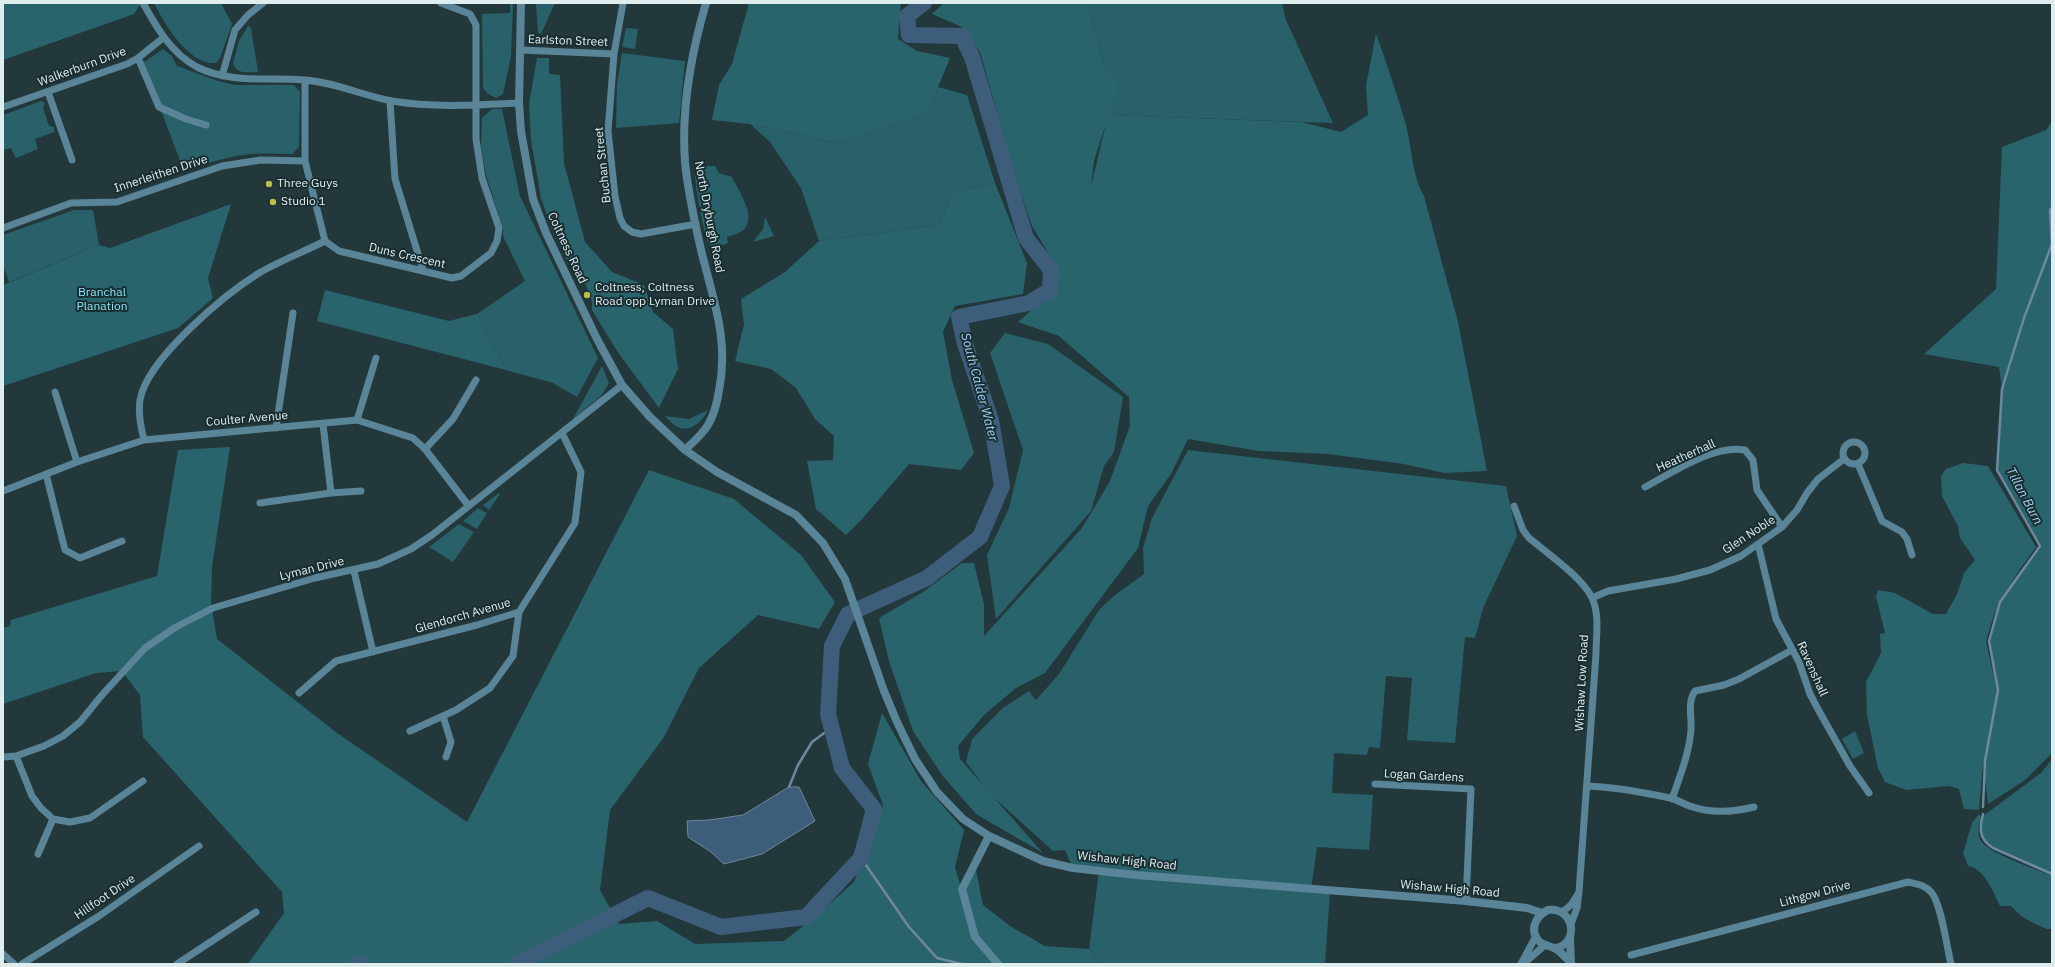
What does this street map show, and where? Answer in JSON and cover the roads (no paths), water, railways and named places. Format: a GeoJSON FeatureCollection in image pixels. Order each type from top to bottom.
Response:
{"type":"FeatureCollection","features":[{"type":"Feature","properties":{"kind":"street"},"geometry":{"type":"LineString","coordinates":[[143,3],[163,38],[183,57],[197,67],[222,76],[241,79],[305,80],[346,88],[390,101],[422,106],[519,103]]}},
{"type":"Feature","properties":{"kind":"street"},"geometry":{"type":"LineString","coordinates":[[222,76],[235,30],[248,15],[263,3]]}},
{"type":"Feature","properties":{"kind":"street","name":"Duns Crescent"},"geometry":{"type":"LineString","coordinates":[[325,241],[340,251],[452,278],[461,276],[490,253],[497,241],[499,228],[482,178],[476,139],[476,25],[470,14],[440,3]]}},
{"type":"Feature","properties":{"kind":"street","name":"Coltness Road"},"geometry":{"type":"LineString","coordinates":[[521,3],[519,103],[521,131],[533,199],[546,232],[593,332],[622,385],[650,417],[685,450],[717,472],[796,515],[823,543],[845,579],[860,620]]}},
{"type":"Feature","properties":{"kind":"street","name":"Buchan Street"},"geometry":{"type":"LineString","coordinates":[[623,3],[614,54],[608,131],[615,196],[620,218],[624,226],[632,232],[641,234],[696,224]]}},
{"type":"Feature","properties":{"kind":"street","name":"North Dryburgh Road"},"geometry":{"type":"LineString","coordinates":[[685,450],[701,435],[714,412],[721,381],[723,360],[722,338],[718,312],[689,191],[684,138],[687,94],[692,60],[706,3]]}},
{"type":"Feature","properties":{"kind":"street","name":"Walkerburn Drive"},"geometry":{"type":"LineString","coordinates":[[3,107],[48,92],[138,58],[163,38]]}},
{"type":"Feature","properties":{"kind":"street","name":"Earlston Street"},"geometry":{"type":"LineString","coordinates":[[521,50],[614,54]]}},
{"type":"Feature","properties":{"kind":"street"},"geometry":{"type":"LineString","coordinates":[[138,58],[159,107],[186,119],[206,125]]}},
{"type":"Feature","properties":{"kind":"street"},"geometry":{"type":"LineString","coordinates":[[144,440],[139,412],[140,399],[146,383],[170,347],[225,298],[259,273],[325,241],[304,161],[305,80]]}},
{"type":"Feature","properties":{"kind":"street"},"geometry":{"type":"LineString","coordinates":[[48,92],[72,160]]}},
{"type":"Feature","properties":{"kind":"street"},"geometry":{"type":"LineString","coordinates":[[390,101],[395,179],[423,270]]}},
{"type":"Feature","properties":{"kind":"street","name":"Innerleithen Drive"},"geometry":{"type":"LineString","coordinates":[[3,228],[71,203],[117,202],[222,166],[261,160],[304,161]]}},
{"type":"Feature","properties":{"kind":"street"},"geometry":{"type":"LineString","coordinates":[[276,428],[292,313]]}},
{"type":"Feature","properties":{"kind":"street"},"geometry":{"type":"LineString","coordinates":[[357,420],[376,358]]}},
{"type":"Feature","properties":{"kind":"street"},"geometry":{"type":"LineString","coordinates":[[425,450],[453,419],[476,380]]}},
{"type":"Feature","properties":{"kind":"street","name":"Lyman Drive"},"geometry":{"type":"LineString","coordinates":[[3,757],[16,756],[44,746],[62,736],[80,722],[102,694],[145,648],[176,627],[213,608],[316,578],[354,571],[378,564],[411,549],[622,385]]}},
{"type":"Feature","properties":{"kind":"street"},"geometry":{"type":"LineString","coordinates":[[55,392],[77,462]]}},
{"type":"Feature","properties":{"kind":"street","name":"Coulter Avenue"},"geometry":{"type":"LineString","coordinates":[[3,491],[77,462],[144,440],[357,420],[413,438],[425,450],[468,505]]}},
{"type":"Feature","properties":{"kind":"street"},"geometry":{"type":"LineString","coordinates":[[323,424],[330,493]]}},
{"type":"Feature","properties":{"kind":"street","name":"Glendorch Avenue"},"geometry":{"type":"LineString","coordinates":[[299,693],[336,661],[477,626],[519,612],[575,523],[581,472],[562,432]]}},
{"type":"Feature","properties":{"kind":"street"},"geometry":{"type":"LineString","coordinates":[[1852,442],[1859,443],[1865,451],[1864,459],[1858,464],[1851,464],[1844,459],[1842,452],[1845,445],[1852,442]]}},
{"type":"Feature","properties":{"kind":"street","name":"Heatherhall"},"geometry":{"type":"LineString","coordinates":[[1645,487],[1717,452],[1733,448],[1745,450],[1753,460],[1757,490],[1782,527]]}},
{"type":"Feature","properties":{"kind":"street","name":"Glen Noble"},"geometry":{"type":"LineString","coordinates":[[1592,598],[1608,591],[1676,579],[1710,570],[1741,556],[1782,527],[1797,510],[1807,493],[1818,479],[1844,459]]}},
{"type":"Feature","properties":{"kind":"street"},"geometry":{"type":"LineString","coordinates":[[1858,464],[1882,521],[1902,532],[1907,539],[1912,555]]}},
{"type":"Feature","properties":{"kind":"street"},"geometry":{"type":"LineString","coordinates":[[46,474],[65,550],[80,558],[122,541]]}},
{"type":"Feature","properties":{"kind":"street"},"geometry":{"type":"LineString","coordinates":[[260,503],[330,493],[361,491]]}},
{"type":"Feature","properties":{"kind":"street","name":"Wishaw Low Road"},"geometry":{"type":"LineString","coordinates":[[1514,506],[1523,530],[1529,538],[1579,581],[1592,598],[1596,616],[1596,654],[1579,892],[1577,908],[1571,924]]}},
{"type":"Feature","properties":{"kind":"street","name":"Ravenshall"},"geometry":{"type":"LineString","coordinates":[[1758,544],[1776,619],[1799,662],[1810,694],[1819,711],[1850,766],[1869,793]]}},
{"type":"Feature","properties":{"kind":"street"},"geometry":{"type":"LineString","coordinates":[[354,571],[373,652]]}},
{"type":"Feature","properties":{"kind":"street"},"geometry":{"type":"LineString","coordinates":[[410,731],[456,710],[490,688],[513,656],[519,612]]}},
{"type":"Feature","properties":{"kind":"street","name":"Wishaw High Road"},"geometry":{"type":"LineString","coordinates":[[860,620],[897,722],[915,759],[937,792],[963,819],[989,836],[1043,861],[1073,868],[1200,880],[1466,901],[1527,908],[1542,912]]}},
{"type":"Feature","properties":{"kind":"street"},"geometry":{"type":"LineString","coordinates":[[1672,798],[1687,758],[1691,727],[1690,700],[1695,691],[1724,685],[1739,679],[1792,650]]}},
{"type":"Feature","properties":{"kind":"street"},"geometry":{"type":"LineString","coordinates":[[442,716],[451,742],[446,757]]}},
{"type":"Feature","properties":{"kind":"street"},"geometry":{"type":"LineString","coordinates":[[16,756],[32,796],[41,808],[53,819],[70,822],[90,818],[143,781]]}},
{"type":"Feature","properties":{"kind":"street","name":"Logan Gardens"},"geometry":{"type":"LineString","coordinates":[[1375,784],[1471,789],[1466,901]]}},
{"type":"Feature","properties":{"kind":"street"},"geometry":{"type":"LineString","coordinates":[[1587,786],[1612,787],[1672,798],[1692,807],[1714,812],[1736,811],[1754,807]]}},
{"type":"Feature","properties":{"kind":"street"},"geometry":{"type":"LineString","coordinates":[[38,854],[53,819]]}},
{"type":"Feature","properties":{"kind":"street"},"geometry":{"type":"LineString","coordinates":[[989,836],[962,889],[975,937],[998,964]]}},
{"type":"Feature","properties":{"kind":"street","name":"Hillfoot Drive"},"geometry":{"type":"LineString","coordinates":[[22,964],[99,916],[199,846]]}},
{"type":"Feature","properties":{"kind":"street","name":"Lithgow Drive"},"geometry":{"type":"LineString","coordinates":[[1631,955],[1908,882],[1919,884],[1928,889],[1938,903],[1951,964]]}},
{"type":"Feature","properties":{"kind":"street"},"geometry":{"type":"LineString","coordinates":[[1562,912],[1571,905],[1579,892]]}},
{"type":"Feature","properties":{"kind":"street"},"geometry":{"type":"LineString","coordinates":[[1527,908],[1534,924],[1536,936],[1545,945],[1556,948],[1562,947],[1570,938]]}},
{"type":"Feature","properties":{"kind":"street"},"geometry":{"type":"LineString","coordinates":[[1534,924],[1542,912],[1552,909],[1562,912],[1569,918],[1571,924],[1570,963]]}},
{"type":"Feature","properties":{"kind":"street"},"geometry":{"type":"LineString","coordinates":[[178,964],[256,912]]}},
{"type":"Feature","properties":{"kind":"street"},"geometry":{"type":"LineString","coordinates":[[1522,964],[1536,936]]}},
{"type":"Feature","properties":{"kind":"street"},"geometry":{"type":"LineString","coordinates":[[1522,964],[1545,945]]}},
{"type":"Feature","properties":{"kind":"street"},"geometry":{"type":"LineString","coordinates":[[1556,948],[1570,963]]}},
{"type":"Feature","properties":{"kind":"street"},"geometry":{"type":"LineString","coordinates":[[3,954],[14,964]]}},
{"type":"Feature","properties":{"kind":"waterway","name":"South Calder Water"},"geometry":{"type":"LineString","coordinates":[[516,964],[648,898],[721,927],[806,917],[861,858],[874,809],[842,768],[828,714],[832,646],[848,614],[927,578],[980,537],[1002,486],[991,420],[965,344],[959,317],[1029,303],[1050,290],[1051,270],[1026,238],[972,57],[962,36],[909,35],[907,16],[924,3]]}},
{"type":"Feature","properties":{"kind":"waterway","name":"Tillan Burn"},"geometry":{"type":"LineString","coordinates":[[1983,807],[1985,761],[1998,690],[1989,641],[2000,602],[2040,546],[1997,470],[2002,389],[2024,318],[2052,244],[2050,210],[2052,208]]}},
{"type":"Feature","properties":{"kind":"waterway"},"geometry":{"type":"LineString","coordinates":[[789,787],[798,765],[812,742],[831,728]]}},
{"type":"Feature","properties":{"kind":"waterway","name":"Tillan Burn"},"geometry":{"type":"LineString","coordinates":[[1983,814],[1981,833],[1988,845],[2052,874]]}},
{"type":"Feature","properties":{"kind":"waterway"},"geometry":{"type":"LineString","coordinates":[[861,858],[909,927],[937,958],[962,964]]}},
{"type":"Feature","properties":{"kind":"place","name":"Three Guys"},"geometry":{"type":"Point","coordinates":[269,184]}},
{"type":"Feature","properties":{"kind":"place","name":"Studio 1"},"geometry":{"type":"Point","coordinates":[273,202]}},
{"type":"Feature","properties":{"kind":"place","name":"Coltness, Coltness Road opp Lyman Drive"},"geometry":{"type":"Point","coordinates":[587,295]}},
{"type":"Feature","properties":{"kind":"park label","name":"Branchal Planation"},"geometry":{"type":"Point","coordinates":[102,300]}}]}
